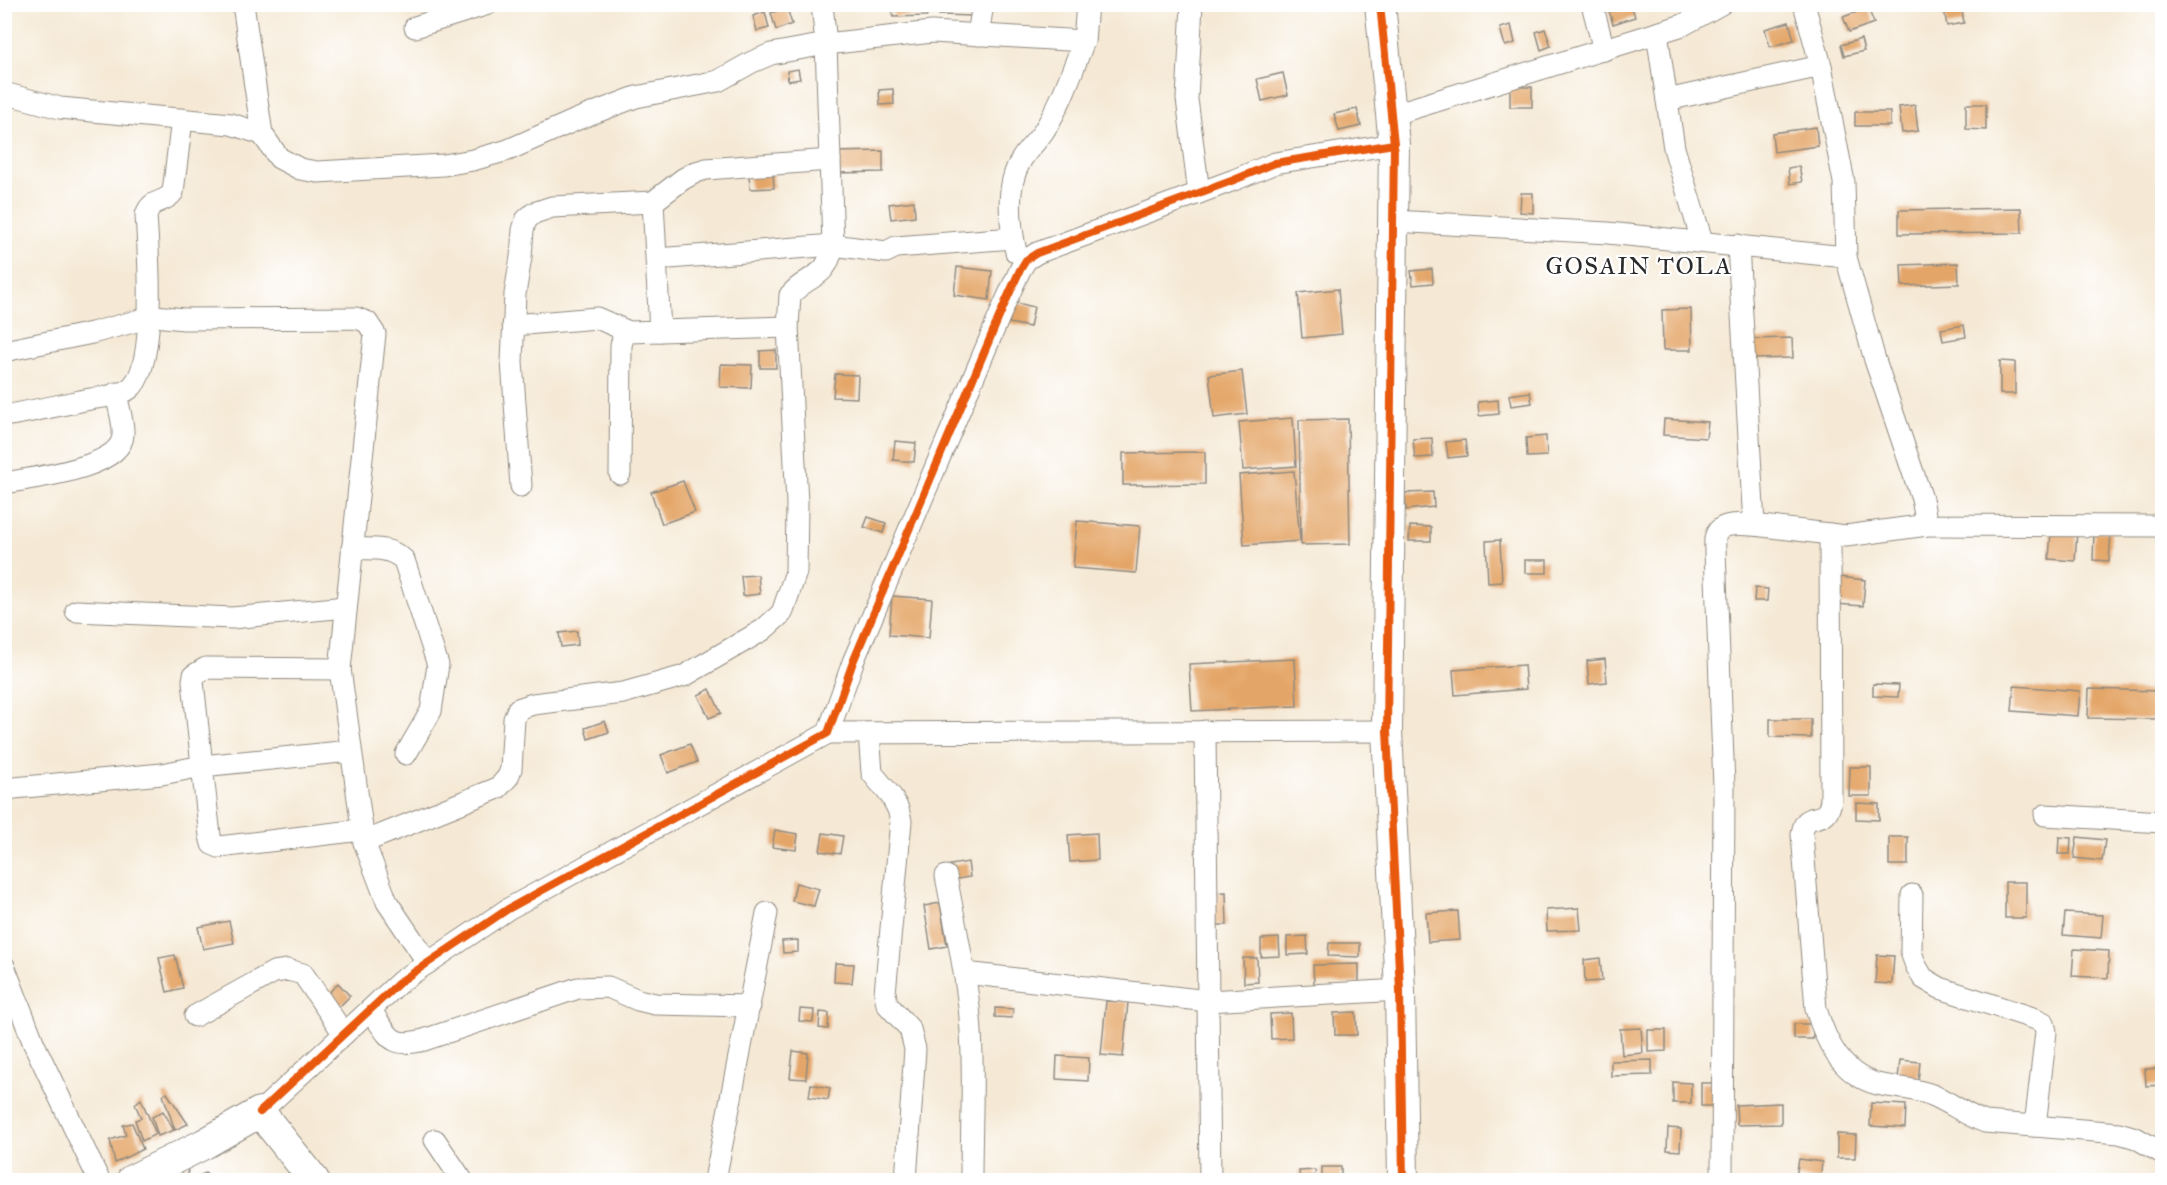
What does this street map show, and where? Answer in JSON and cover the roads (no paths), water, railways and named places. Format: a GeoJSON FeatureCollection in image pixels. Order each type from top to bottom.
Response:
{"type":"FeatureCollection","features":[{"type":"Feature","properties":{"kind":"street"},"geometry":{"type":"LineString","coordinates":[[243,4],[262,134],[279,158],[300,170],[317,172],[444,165],[473,160],[508,150],[578,119],[636,97],[718,81],[771,54],[826,44],[932,32],[1084,40]]}},
{"type":"Feature","properties":{"kind":"street"},"geometry":{"type":"LineString","coordinates":[[415,27],[488,4]]}},
{"type":"Feature","properties":{"kind":"street"},"geometry":{"type":"LineString","coordinates":[[339,669],[206,668],[194,675],[202,766],[210,836],[213,844],[219,847],[363,836],[498,788],[512,770],[514,718],[518,709],[533,704],[623,693],[684,676],[763,630],[782,613],[796,572],[797,503],[788,327],[790,294],[825,269],[831,258],[833,245],[826,44],[822,4]]}},
{"type":"Feature","properties":{"kind":"street"},"geometry":{"type":"LineString","coordinates":[[978,35],[983,4]]}},
{"type":"Feature","properties":{"kind":"street"},"geometry":{"type":"LineString","coordinates":[[1020,270],[1013,238],[1011,190],[1014,174],[1020,160],[1045,130],[1063,96],[1084,40],[1087,4]]}},
{"type":"Feature","properties":{"kind":"street"},"geometry":{"type":"LineString","coordinates":[[1192,4],[1187,99],[1199,193]]}},
{"type":"Feature","properties":{"kind":"street"},"geometry":{"type":"LineString","coordinates":[[1380,4],[1393,129],[1394,221],[1387,731],[1400,990],[1403,1180]]}},
{"type":"Feature","properties":{"kind":"street"},"geometry":{"type":"LineString","coordinates":[[1592,4],[1604,50]]}},
{"type":"Feature","properties":{"kind":"street"},"geometry":{"type":"LineString","coordinates":[[828,733],[852,662],[940,454],[1026,260],[1037,253],[1275,163],[1393,129],[1604,50],[1683,25],[1721,4]]}},
{"type":"Feature","properties":{"kind":"street"},"geometry":{"type":"LineString","coordinates":[[1804,4],[1821,66],[1844,182],[1846,256],[1875,360],[1922,500],[1927,525]]}},
{"type":"Feature","properties":{"kind":"street"},"geometry":{"type":"LineString","coordinates":[[1657,33],[1674,148],[1702,241]]}},
{"type":"Feature","properties":{"kind":"street"},"geometry":{"type":"LineString","coordinates":[[1667,100],[1821,66]]}},
{"type":"Feature","properties":{"kind":"street"},"geometry":{"type":"LineString","coordinates":[[4,93],[60,108],[231,124],[262,134]]}},
{"type":"Feature","properties":{"kind":"street"},"geometry":{"type":"LineString","coordinates":[[4,416],[116,393],[134,384],[142,368],[150,317],[146,215],[149,206],[168,198],[173,192],[182,119]]}},
{"type":"Feature","properties":{"kind":"street"},"geometry":{"type":"LineString","coordinates":[[520,486],[512,362],[515,294],[526,220],[534,213],[552,207],[653,202],[683,179],[706,169],[830,160]]}},
{"type":"Feature","properties":{"kind":"street"},"geometry":{"type":"LineString","coordinates":[[653,202],[660,331]]}},
{"type":"Feature","properties":{"kind":"street"},"geometry":{"type":"LineString","coordinates":[[1394,221],[1608,233],[1846,256]]}},
{"type":"Feature","properties":{"kind":"street"},"geometry":{"type":"LineString","coordinates":[[657,260],[833,245],[886,252],[896,247],[1013,238]]}},
{"type":"Feature","properties":{"kind":"street"},"geometry":{"type":"LineString","coordinates":[[1738,244],[1754,525]]}},
{"type":"Feature","properties":{"kind":"street"},"geometry":{"type":"LineString","coordinates":[[4,351],[92,333],[150,317],[184,319],[356,318],[367,322],[375,334],[339,669],[363,836],[387,902],[428,963]]}},
{"type":"Feature","properties":{"kind":"street"},"geometry":{"type":"LineString","coordinates":[[513,325],[597,318],[629,332],[788,327]]}},
{"type":"Feature","properties":{"kind":"street"},"geometry":{"type":"LineString","coordinates":[[620,474],[621,345],[624,335],[629,332]]}},
{"type":"Feature","properties":{"kind":"street"},"geometry":{"type":"LineString","coordinates":[[4,483],[67,471],[104,459],[116,449],[123,436],[116,393]]}},
{"type":"Feature","properties":{"kind":"street"},"geometry":{"type":"LineString","coordinates":[[1722,1180],[1724,786],[1715,550],[1716,535],[1720,529],[1730,525],[1754,525],[1846,536],[1927,525],[2163,526]]}},
{"type":"Feature","properties":{"kind":"street"},"geometry":{"type":"LineString","coordinates":[[1830,534],[1831,796],[1829,809],[1824,815],[1809,819],[1803,825],[1802,834],[1816,1009],[1823,1033],[1838,1058],[1854,1074],[1875,1083],[1930,1094],[1968,1116],[1985,1122],[2119,1133],[2136,1138],[2163,1153]]}},
{"type":"Feature","properties":{"kind":"street"},"geometry":{"type":"LineString","coordinates":[[352,549],[387,549],[395,552],[404,560],[438,665],[431,711],[406,754]]}},
{"type":"Feature","properties":{"kind":"street"},"geometry":{"type":"LineString","coordinates":[[76,611],[232,618],[346,607]]}},
{"type":"Feature","properties":{"kind":"street"},"geometry":{"type":"LineString","coordinates":[[132,1180],[204,1144],[260,1112],[401,981],[508,909],[828,733],[1387,731]]}},
{"type":"Feature","properties":{"kind":"street"},"geometry":{"type":"LineString","coordinates":[[1205,732],[1210,1180]]}},
{"type":"Feature","properties":{"kind":"street"},"geometry":{"type":"LineString","coordinates":[[869,733],[872,773],[891,796],[901,821],[885,993],[887,1004],[910,1029],[915,1050],[906,1180]]}},
{"type":"Feature","properties":{"kind":"street"},"geometry":{"type":"LineString","coordinates":[[4,789],[162,774],[202,766],[351,751]]}},
{"type":"Feature","properties":{"kind":"street"},"geometry":{"type":"LineString","coordinates":[[2045,814],[2163,822]]}},
{"type":"Feature","properties":{"kind":"street"},"geometry":{"type":"LineString","coordinates":[[946,876],[965,973],[971,1047],[971,1180]]}},
{"type":"Feature","properties":{"kind":"street"},"geometry":{"type":"LineString","coordinates":[[1912,895],[1911,952],[1923,978],[1940,988],[2044,1023],[2046,1032],[2035,1126]]}},
{"type":"Feature","properties":{"kind":"street"},"geometry":{"type":"LineString","coordinates":[[715,1180],[767,913]]}},
{"type":"Feature","properties":{"kind":"street"},"geometry":{"type":"LineString","coordinates":[[4,966],[34,1044],[99,1180]]}},
{"type":"Feature","properties":{"kind":"street"},"geometry":{"type":"LineString","coordinates":[[195,1016],[274,972],[288,970],[303,974],[344,1034]]}},
{"type":"Feature","properties":{"kind":"street"},"geometry":{"type":"LineString","coordinates":[[965,973],[1208,1001],[1400,990]]}},
{"type":"Feature","properties":{"kind":"street"},"geometry":{"type":"LineString","coordinates":[[370,1010],[394,1041],[402,1045],[424,1040],[578,988],[593,986],[608,987],[638,1000],[655,1004],[750,1006]]}},
{"type":"Feature","properties":{"kind":"street"},"geometry":{"type":"LineString","coordinates":[[260,1112],[314,1180]]}},
{"type":"Feature","properties":{"kind":"street"},"geometry":{"type":"LineString","coordinates":[[435,1140],[462,1180]]}},
{"type":"Feature","properties":{"kind":"district","name":"GOSAIN TOLA"},"geometry":{"type":"Point","coordinates":[1639,266]}}]}
